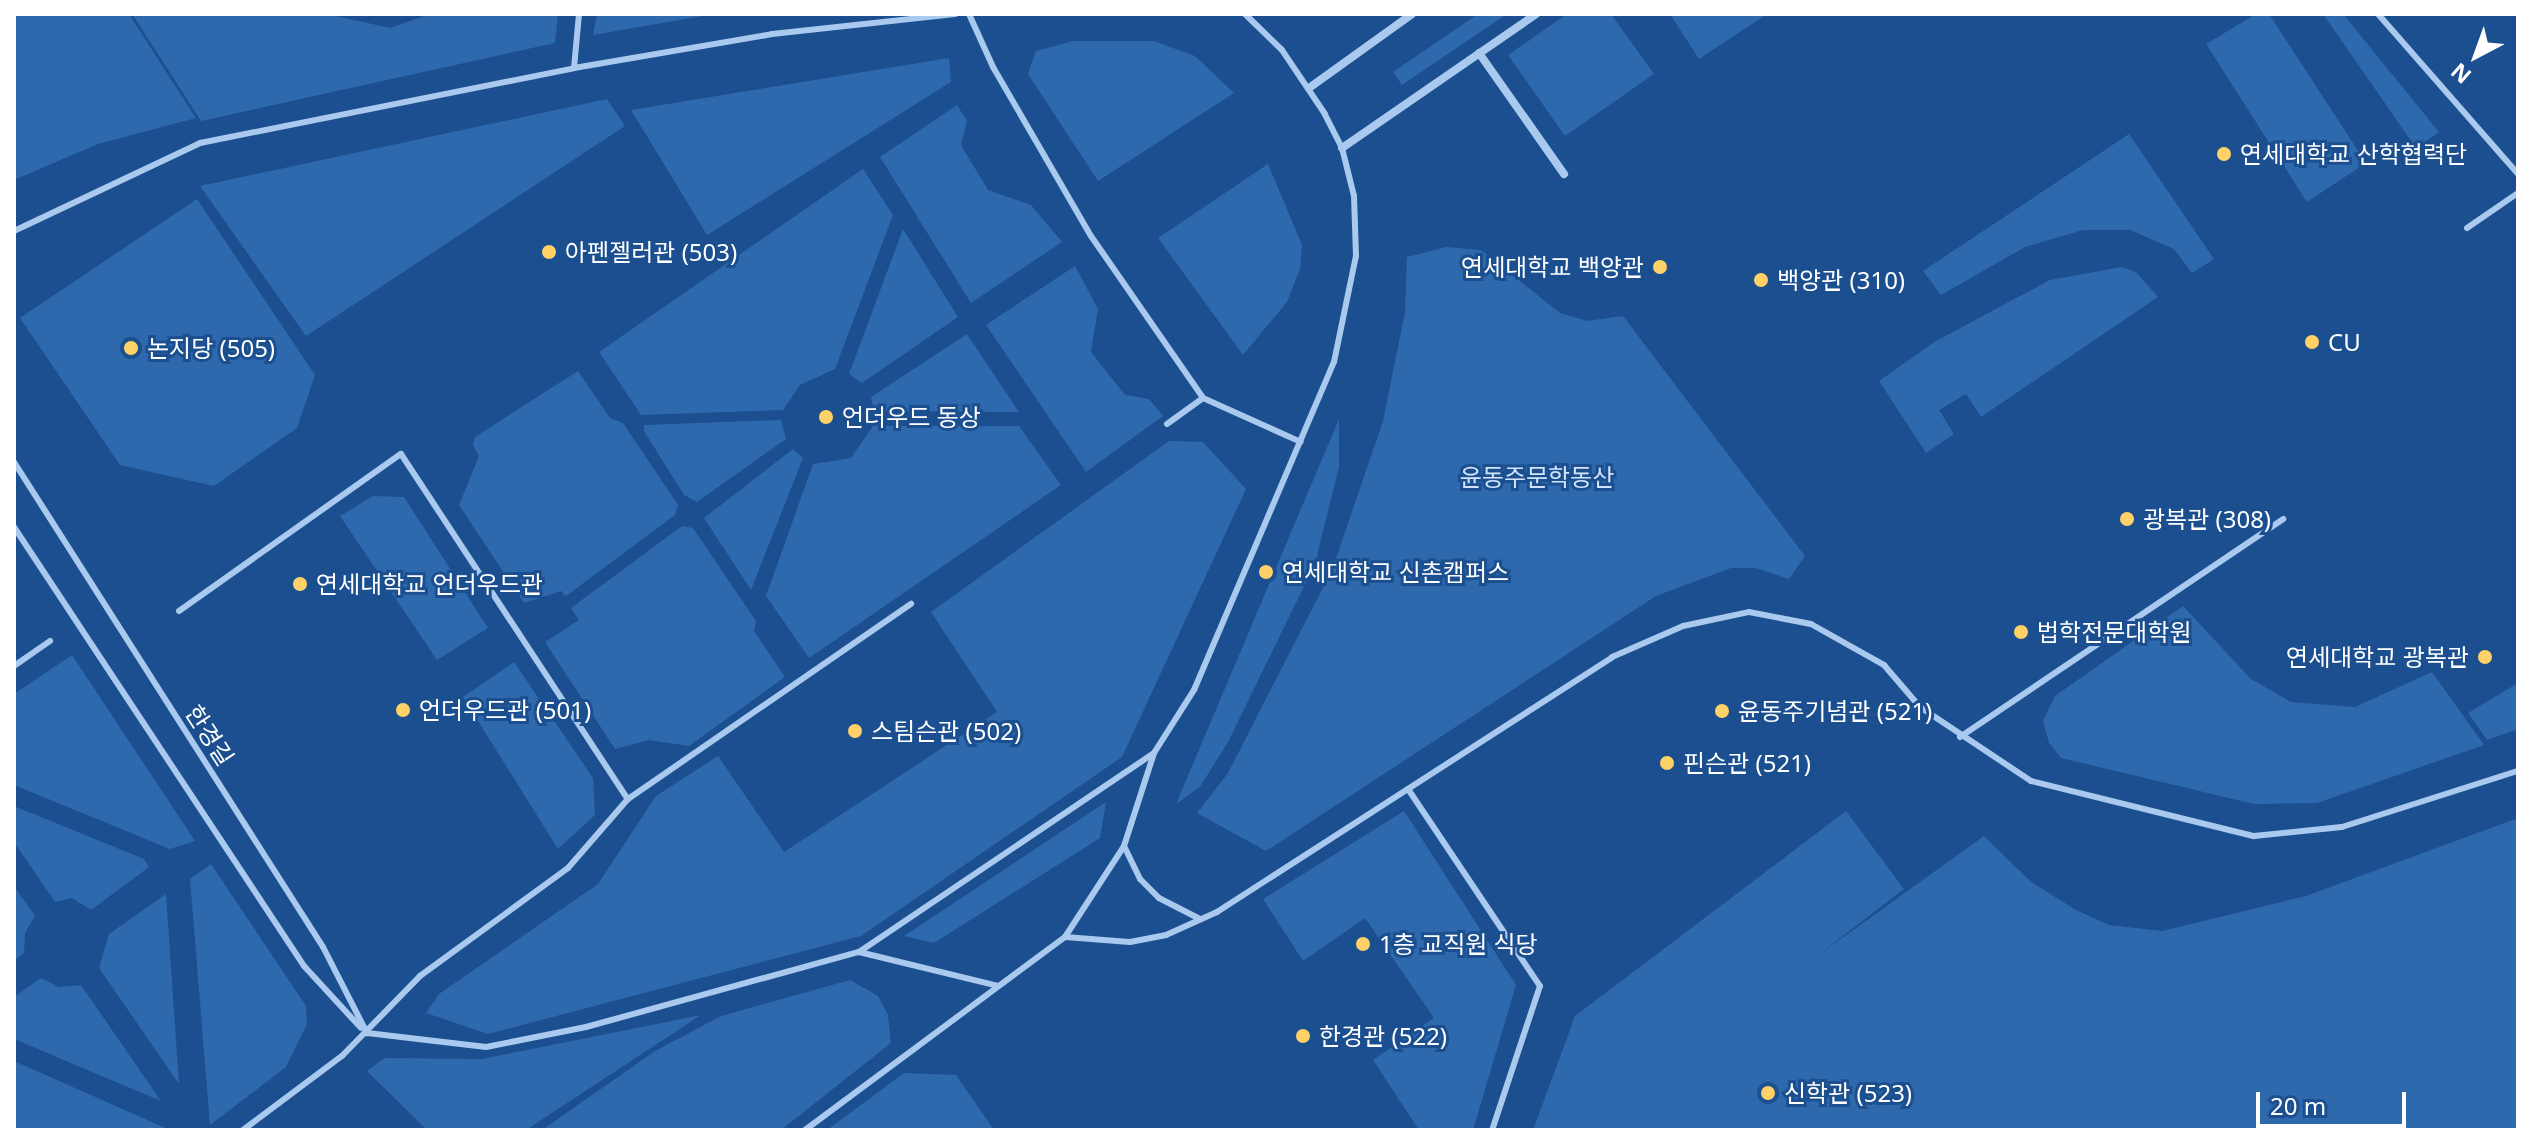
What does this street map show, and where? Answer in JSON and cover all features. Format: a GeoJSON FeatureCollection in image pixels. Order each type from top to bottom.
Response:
{"type":"FeatureCollection","features":[{"type":"Feature","properties":{"kind":"street"},"geometry":{"type":"LineString","coordinates":[[1309,88],[1412,14]]}},
{"type":"Feature","properties":{"kind":"street"},"geometry":{"type":"LineString","coordinates":[[1342,148],[1536,14]]}},
{"type":"Feature","properties":{"kind":"street"},"geometry":{"type":"LineString","coordinates":[[1479,53],[1564,174]]}},
{"type":"Feature","properties":{"kind":"lane"},"geometry":{"type":"LineString","coordinates":[[574,68],[579,14]]}},
{"type":"Feature","properties":{"kind":"lane"},"geometry":{"type":"LineString","coordinates":[[14,231],[200,143],[574,68],[772,34],[955,14]]}},
{"type":"Feature","properties":{"kind":"lane"},"geometry":{"type":"LineString","coordinates":[[969,14],[993,67],[1091,236],[1203,398],[1301,442]]}},
{"type":"Feature","properties":{"kind":"lane"},"geometry":{"type":"LineString","coordinates":[[805,1130],[1065,937],[1124,846],[1154,753],[1194,690],[1334,362],[1356,256],[1354,196],[1342,148],[1309,88],[1257,16],[1245,14]]}},
{"type":"Feature","properties":{"kind":"lane"},"geometry":{"type":"LineString","coordinates":[[2378,14],[2518,174]]}},
{"type":"Feature","properties":{"kind":"lane"},"geometry":{"type":"LineString","coordinates":[[2467,228],[2518,193]]}},
{"type":"Feature","properties":{"kind":"lane"},"geometry":{"type":"LineString","coordinates":[[1167,424],[1203,398]]}},
{"type":"Feature","properties":{"kind":"lane"},"geometry":{"type":"LineString","coordinates":[[179,611],[401,454],[628,799]]}},
{"type":"Feature","properties":{"kind":"lane","name":"한경길"},"geometry":{"type":"LineString","coordinates":[[14,462],[323,947],[367,1033]]}},
{"type":"Feature","properties":{"kind":"lane"},"geometry":{"type":"LineString","coordinates":[[1960,737],[2283,519]]}},
{"type":"Feature","properties":{"kind":"lane"},"geometry":{"type":"LineString","coordinates":[[14,527],[304,966],[367,1033],[486,1047],[586,1027],[859,952],[1154,753]]}},
{"type":"Feature","properties":{"kind":"lane"},"geometry":{"type":"LineString","coordinates":[[243,1130],[367,1033],[420,976],[568,868],[628,799],[911,604]]}},
{"type":"Feature","properties":{"kind":"lane"},"geometry":{"type":"LineString","coordinates":[[1065,937],[1130,942],[1166,935],[1200,919],[1627,649],[1683,626],[1749,612],[1811,624],[1884,665],[1920,707],[1960,737],[2031,781],[2254,836],[2342,827],[2518,771]]}},
{"type":"Feature","properties":{"kind":"lane"},"geometry":{"type":"LineString","coordinates":[[14,666],[50,641]]}},
{"type":"Feature","properties":{"kind":"lane"},"geometry":{"type":"LineString","coordinates":[[1408,789],[1540,986],[1492,1130]]}},
{"type":"Feature","properties":{"kind":"lane"},"geometry":{"type":"LineString","coordinates":[[1124,846],[1140,879],[1159,898],[1200,919]]}},
{"type":"Feature","properties":{"kind":"lane"},"geometry":{"type":"LineString","coordinates":[[859,952],[998,986]]}},
{"type":"Feature","properties":{"kind":"green space"},"geometry":{"type":"Polygon","coordinates":[[[14,14],[129,14],[196,118],[98,144],[14,180],[14,14]]]}},
{"type":"Feature","properties":{"kind":"green space"},"geometry":{"type":"Polygon","coordinates":[[[132,14],[327,14],[390,28],[430,14],[558,14],[555,43],[201,121],[132,14]]]}},
{"type":"Feature","properties":{"kind":"green space"},"geometry":{"type":"Polygon","coordinates":[[[597,14],[714,14],[593,35],[597,14]]]}},
{"type":"Feature","properties":{"kind":"green space"},"geometry":{"type":"Polygon","coordinates":[[[1478,14],[1507,14],[1402,85],[1393,72],[1478,14]]]}},
{"type":"Feature","properties":{"kind":"green space"},"geometry":{"type":"Polygon","coordinates":[[[1567,14],[1611,14],[1654,74],[1565,136],[1508,55],[1567,14]]]}},
{"type":"Feature","properties":{"kind":"green space"},"geometry":{"type":"Polygon","coordinates":[[[1670,14],[1767,14],[1699,59],[1670,14]]]}},
{"type":"Feature","properties":{"kind":"green space"},"geometry":{"type":"Polygon","coordinates":[[[2256,14],[2269,14],[2366,163],[2307,202],[2206,44],[2256,14]]]}},
{"type":"Feature","properties":{"kind":"green space"},"geometry":{"type":"Polygon","coordinates":[[[2323,14],[2343,14],[2439,132],[2416,148],[2323,14]]]}},
{"type":"Feature","properties":{"kind":"green space"},"geometry":{"type":"Polygon","coordinates":[[[1073,41],[1154,41],[1195,56],[1234,93],[1098,181],[1028,74],[1036,51],[1073,41]]]}},
{"type":"Feature","properties":{"kind":"green space"},"geometry":{"type":"Polygon","coordinates":[[[949,58],[951,82],[707,235],[631,110],[949,58]]]}},
{"type":"Feature","properties":{"kind":"green space"},"geometry":{"type":"Polygon","coordinates":[[[607,99],[625,126],[306,336],[200,186],[607,99]]]}},
{"type":"Feature","properties":{"kind":"green space"},"geometry":{"type":"Polygon","coordinates":[[[957,105],[967,121],[961,145],[988,190],[1031,205],[1062,242],[971,303],[880,157],[957,105]]]}},
{"type":"Feature","properties":{"kind":"green space"},"geometry":{"type":"Polygon","coordinates":[[[2129,134],[2214,259],[2192,273],[2174,249],[2130,230],[2083,230],[2025,247],[1941,295],[1923,271],[2129,134]]]}},
{"type":"Feature","properties":{"kind":"green space"},"geometry":{"type":"Polygon","coordinates":[[[1268,164],[1302,245],[1300,269],[1287,302],[1243,355],[1158,238],[1268,164]]]}},
{"type":"Feature","properties":{"kind":"green space"},"geometry":{"type":"Polygon","coordinates":[[[863,169],[893,215],[835,369],[800,385],[783,410],[641,415],[599,352],[863,169]]]}},
{"type":"Feature","properties":{"kind":"green space"},"geometry":{"type":"Polygon","coordinates":[[[197,199],[315,375],[297,428],[214,486],[120,465],[20,318],[197,199]]]}},
{"type":"Feature","properties":{"kind":"green space"},"geometry":{"type":"Polygon","coordinates":[[[903,229],[958,317],[862,383],[849,374],[903,229]]]}},
{"type":"Feature","properties":{"kind":"green space","name":"윤동주문학동산"},"geometry":{"type":"Polygon","coordinates":[[[1446,247],[1481,250],[1560,313],[1587,321],[1623,316],[1805,556],[1789,579],[1756,568],[1731,568],[1656,596],[1266,851],[1197,813],[1228,773],[1332,570],[1383,421],[1405,312],[1407,257],[1446,247]]]}},
{"type":"Feature","properties":{"kind":"green space"},"geometry":{"type":"Polygon","coordinates":[[[1075,266],[1098,309],[1091,352],[1125,395],[1149,399],[1163,416],[1086,472],[986,325],[1075,266]]]}},
{"type":"Feature","properties":{"kind":"green space"},"geometry":{"type":"Polygon","coordinates":[[[2122,267],[2136,272],[2158,297],[1981,417],[1966,394],[1939,410],[1954,434],[1926,453],[1879,381],[1936,341],[2050,280],[2122,267]]]}},
{"type":"Feature","properties":{"kind":"green space"},"geometry":{"type":"Polygon","coordinates":[[[967,334],[1019,412],[874,411],[871,397],[967,334]]]}},
{"type":"Feature","properties":{"kind":"green space"},"geometry":{"type":"Polygon","coordinates":[[[578,371],[610,418],[623,423],[678,505],[675,515],[566,596],[561,591],[524,603],[459,505],[479,456],[473,445],[475,437],[578,371]]]}},
{"type":"Feature","properties":{"kind":"green space"},"geometry":{"type":"Polygon","coordinates":[[[1339,419],[1339,467],[1315,564],[1228,742],[1200,787],[1176,804],[1339,419]]]}},
{"type":"Feature","properties":{"kind":"green space"},"geometry":{"type":"Polygon","coordinates":[[[781,420],[786,439],[697,502],[684,495],[644,431],[644,425],[781,420]]]}},
{"type":"Feature","properties":{"kind":"green space"},"geometry":{"type":"Polygon","coordinates":[[[873,426],[1019,426],[1061,485],[809,658],[766,596],[813,464],[851,458],[873,426]]]}},
{"type":"Feature","properties":{"kind":"green space"},"geometry":{"type":"Polygon","coordinates":[[[1169,441],[1203,442],[1246,489],[1122,757],[861,936],[488,1034],[426,1013],[439,994],[598,884],[656,796],[718,756],[784,852],[997,712],[931,612],[1169,441]]]}},
{"type":"Feature","properties":{"kind":"green space"},"geometry":{"type":"Polygon","coordinates":[[[793,449],[803,458],[751,590],[704,518],[793,449]]]}},
{"type":"Feature","properties":{"kind":"green space"},"geometry":{"type":"Polygon","coordinates":[[[373,496],[404,497],[488,628],[437,660],[340,516],[373,496]]]}},
{"type":"Feature","properties":{"kind":"green space"},"geometry":{"type":"Polygon","coordinates":[[[682,526],[693,528],[756,621],[754,631],[785,677],[689,746],[649,740],[615,749],[545,642],[579,620],[571,608],[682,526]]]}},
{"type":"Feature","properties":{"kind":"green space"},"geometry":{"type":"Polygon","coordinates":[[[2183,606],[2251,679],[2291,702],[2355,707],[2432,672],[2484,745],[2317,803],[2254,804],[2061,758],[2049,743],[2043,721],[2055,696],[2183,606]]]}},
{"type":"Feature","properties":{"kind":"green space"},"geometry":{"type":"Polygon","coordinates":[[[72,655],[195,841],[170,849],[14,785],[14,694],[72,655]]]}},
{"type":"Feature","properties":{"kind":"green space"},"geometry":{"type":"Polygon","coordinates":[[[514,662],[593,778],[595,815],[558,849],[463,697],[514,662]]]}},
{"type":"Feature","properties":{"kind":"green space"},"geometry":{"type":"Polygon","coordinates":[[[2518,683],[2518,729],[2487,740],[2468,713],[2518,683]]]}},
{"type":"Feature","properties":{"kind":"green space"},"geometry":{"type":"Polygon","coordinates":[[[1106,802],[1100,838],[934,943],[904,936],[1106,802]]]}},
{"type":"Feature","properties":{"kind":"green space"},"geometry":{"type":"Polygon","coordinates":[[[14,806],[144,859],[149,867],[91,910],[72,898],[55,902],[14,842],[14,806]]]}},
{"type":"Feature","properties":{"kind":"green space"},"geometry":{"type":"Polygon","coordinates":[[[1404,811],[1516,985],[1473,1130],[1419,1130],[1373,1060],[1434,1018],[1365,918],[1303,961],[1263,899],[1404,811]]]}},
{"type":"Feature","properties":{"kind":"green space"},"geometry":{"type":"Polygon","coordinates":[[[1846,811],[1904,889],[1817,956],[1984,836],[2031,882],[2076,910],[2109,925],[2162,931],[2306,896],[2518,818],[2518,1130],[1533,1130],[1575,1016],[1846,811]]]}},
{"type":"Feature","properties":{"kind":"green space"},"geometry":{"type":"Polygon","coordinates":[[[211,864],[306,1006],[307,1024],[286,1067],[210,1125],[190,879],[211,864]]]}},
{"type":"Feature","properties":{"kind":"green space"},"geometry":{"type":"Polygon","coordinates":[[[14,886],[35,916],[25,933],[24,953],[14,961],[14,886]]]}},
{"type":"Feature","properties":{"kind":"green space"},"geometry":{"type":"Polygon","coordinates":[[[166,894],[179,1084],[99,968],[109,934],[166,894]]]}},
{"type":"Feature","properties":{"kind":"green space"},"geometry":{"type":"Polygon","coordinates":[[[41,978],[59,987],[81,985],[161,1101],[14,1039],[14,997],[41,978]]]}},
{"type":"Feature","properties":{"kind":"green space"},"geometry":{"type":"Polygon","coordinates":[[[850,980],[878,996],[888,1015],[891,1043],[781,1130],[542,1130],[655,1051],[721,1016],[850,980]]]}},
{"type":"Feature","properties":{"kind":"green space"},"geometry":{"type":"Polygon","coordinates":[[[701,1015],[526,1130],[427,1130],[367,1071],[384,1058],[482,1059],[701,1015]]]}},
{"type":"Feature","properties":{"kind":"green space"},"geometry":{"type":"Polygon","coordinates":[[[14,1061],[170,1130],[14,1130],[14,1061]]]}},
{"type":"Feature","properties":{"kind":"green space"},"geometry":{"type":"Polygon","coordinates":[[[904,1073],[956,1075],[994,1130],[827,1130],[904,1073]]]}},
{"type":"Feature","properties":{"kind":"place","name":"연세대학교 산학협력단"},"geometry":{"type":"Point","coordinates":[2224,154]}},
{"type":"Feature","properties":{"kind":"place","name":"아펜젤러관 (503)"},"geometry":{"type":"Point","coordinates":[549,252]}},
{"type":"Feature","properties":{"kind":"place","name":"연세대학교 백양관"},"geometry":{"type":"Point","coordinates":[1660,267]}},
{"type":"Feature","properties":{"kind":"place","name":"백양관 (310)"},"geometry":{"type":"Point","coordinates":[1761,280]}},
{"type":"Feature","properties":{"kind":"place","name":"CU"},"geometry":{"type":"Point","coordinates":[2312,342]}},
{"type":"Feature","properties":{"kind":"place","name":"논지당 (505)"},"geometry":{"type":"Point","coordinates":[131,348]}},
{"type":"Feature","properties":{"kind":"place","name":"언더우드 동상"},"geometry":{"type":"Point","coordinates":[826,417]}},
{"type":"Feature","properties":{"kind":"place","name":"광복관 (308)"},"geometry":{"type":"Point","coordinates":[2127,519]}},
{"type":"Feature","properties":{"kind":"place","name":"연세대학교 신촌캠퍼스"},"geometry":{"type":"Point","coordinates":[1266,572]}},
{"type":"Feature","properties":{"kind":"place","name":"연세대학교 언더우드관"},"geometry":{"type":"Point","coordinates":[300,584]}},
{"type":"Feature","properties":{"kind":"place","name":"법학전문대학원"},"geometry":{"type":"Point","coordinates":[2021,632]}},
{"type":"Feature","properties":{"kind":"place","name":"연세대학교 광복관"},"geometry":{"type":"Point","coordinates":[2485,657]}},
{"type":"Feature","properties":{"kind":"place","name":"언더우드관 (501)"},"geometry":{"type":"Point","coordinates":[403,710]}},
{"type":"Feature","properties":{"kind":"place","name":"윤동주기념관 (521)"},"geometry":{"type":"Point","coordinates":[1722,711]}},
{"type":"Feature","properties":{"kind":"place","name":"스팀슨관 (502)"},"geometry":{"type":"Point","coordinates":[855,731]}},
{"type":"Feature","properties":{"kind":"place","name":"핀슨관 (521)"},"geometry":{"type":"Point","coordinates":[1667,763]}},
{"type":"Feature","properties":{"kind":"place","name":"1층 교직원 식당"},"geometry":{"type":"Point","coordinates":[1363,944]}},
{"type":"Feature","properties":{"kind":"place","name":"한경관 (522)"},"geometry":{"type":"Point","coordinates":[1303,1036]}},
{"type":"Feature","properties":{"kind":"place","name":"신학관 (523)"},"geometry":{"type":"Point","coordinates":[1768,1093]}}]}
